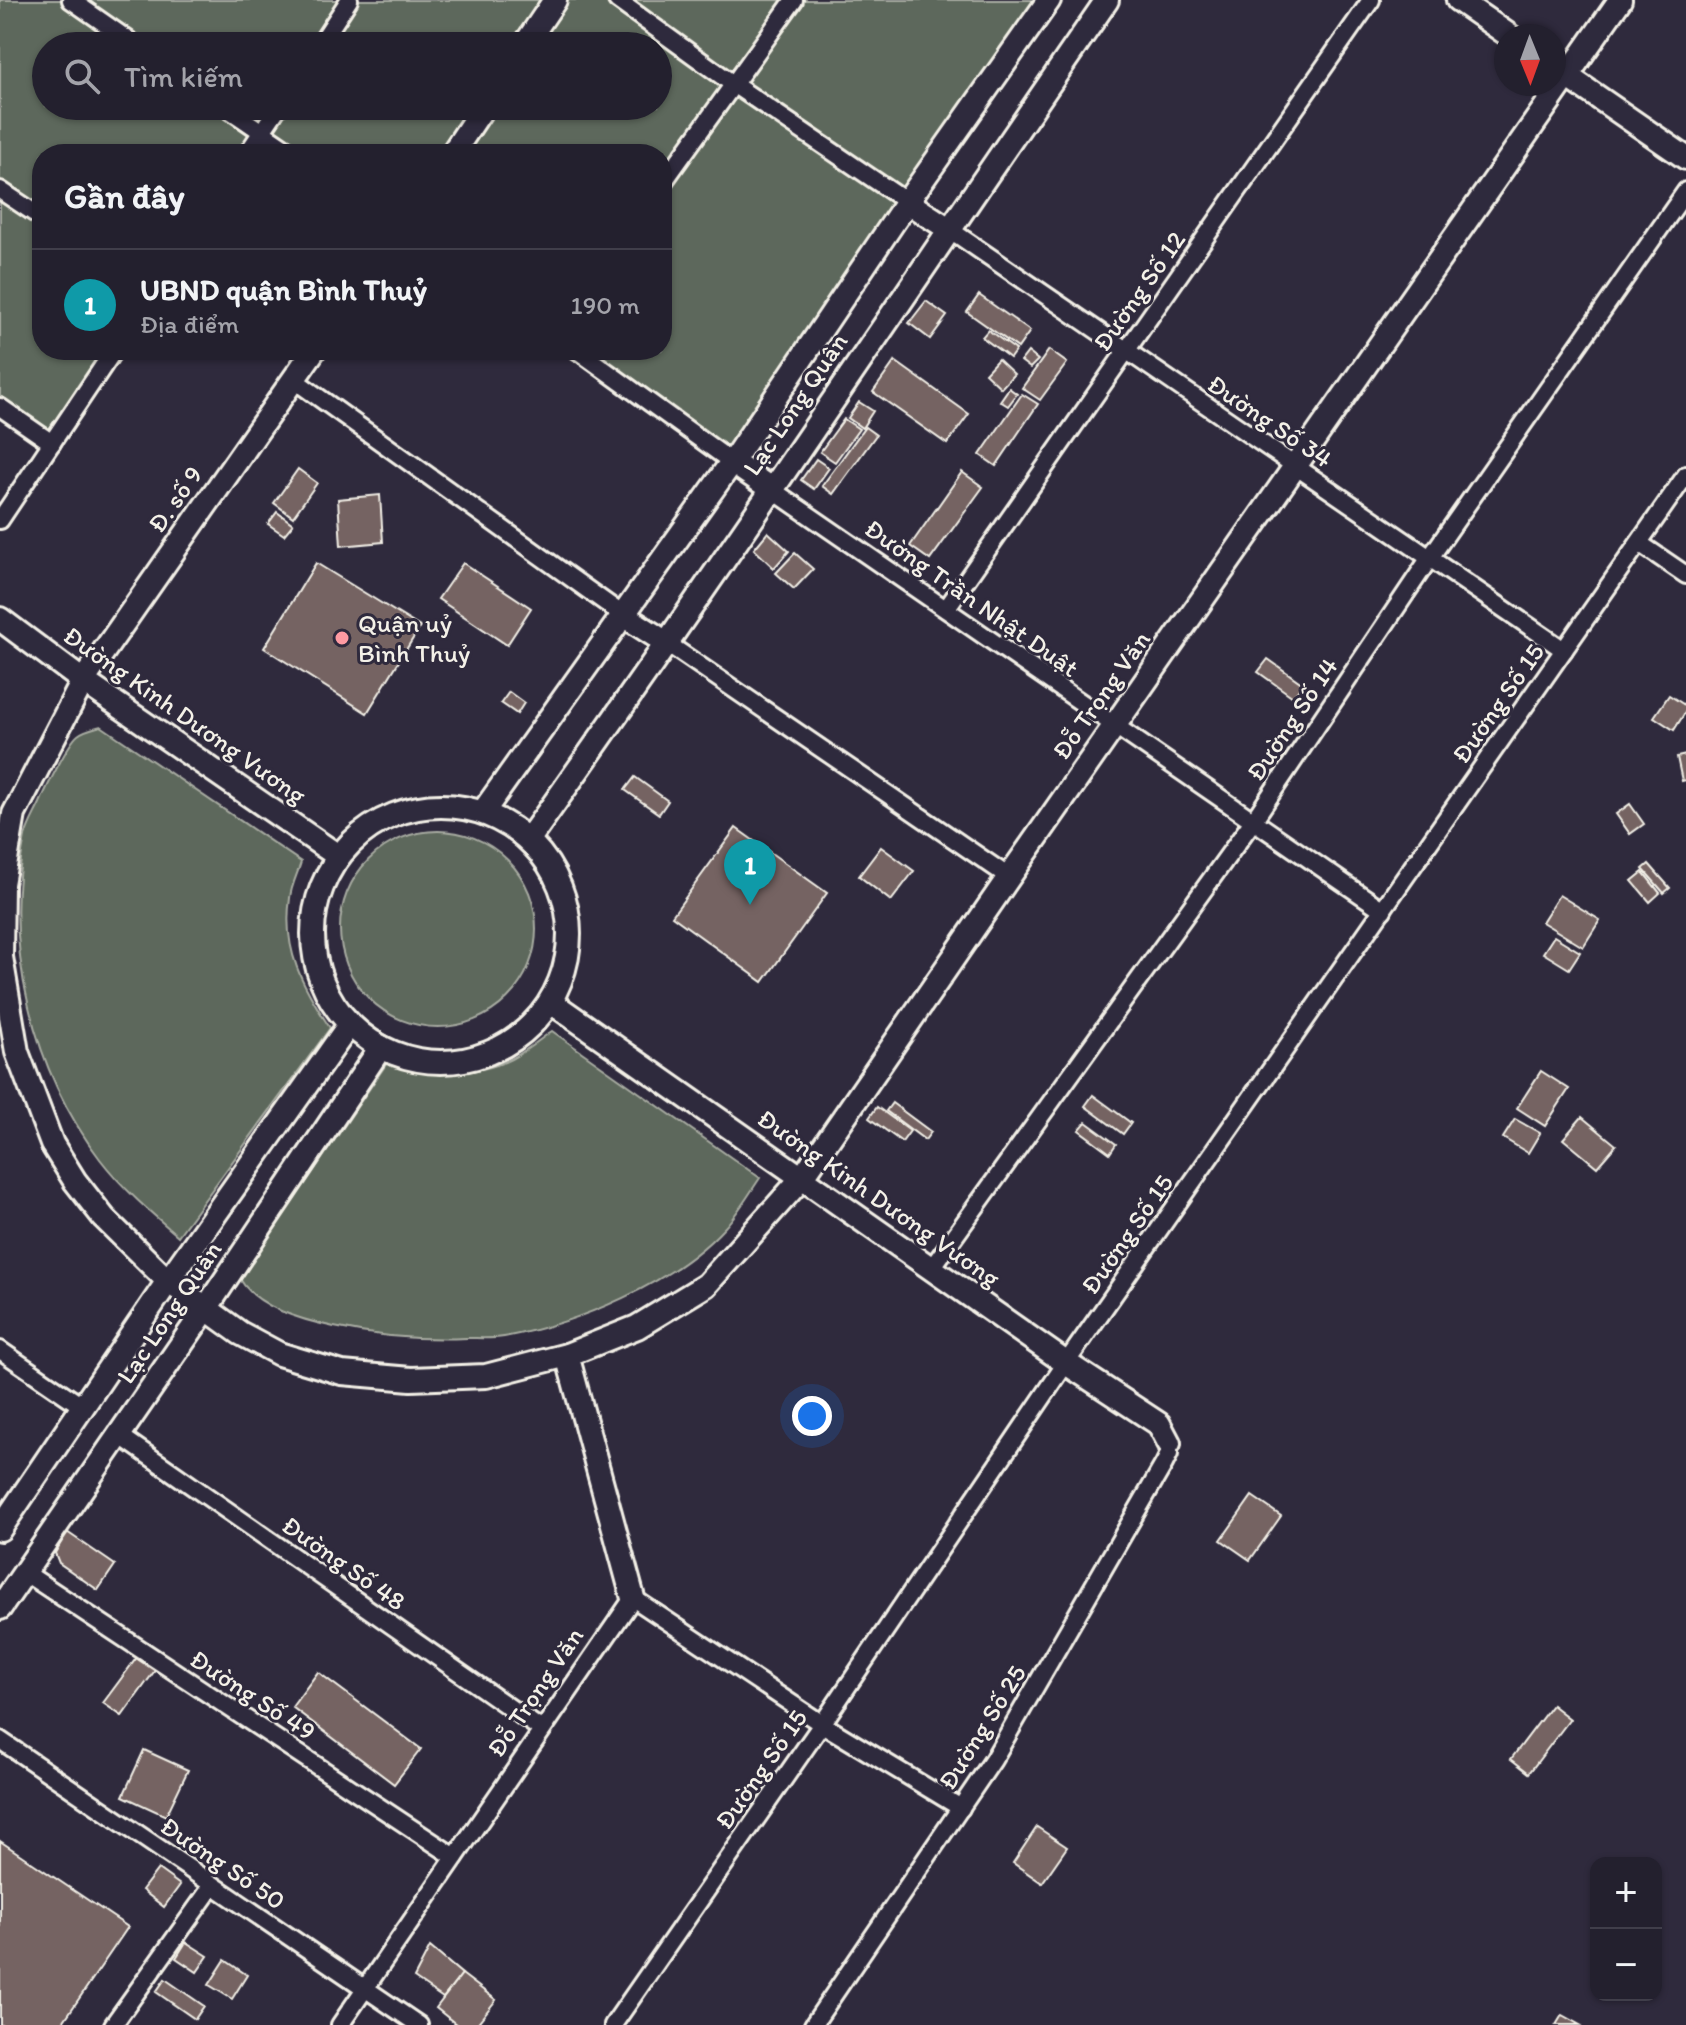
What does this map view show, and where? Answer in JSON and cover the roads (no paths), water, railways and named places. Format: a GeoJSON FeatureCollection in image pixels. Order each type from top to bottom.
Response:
{"type":"FeatureCollection","features":[{"type":"Feature","properties":{"kind":"street"},"geometry":{"type":"LineString","coordinates":[[71,0],[117,32]]}},
{"type":"Feature","properties":{"kind":"street"},"geometry":{"type":"LineString","coordinates":[[328,32],[349,0]]}},
{"type":"Feature","properties":{"kind":"street"},"geometry":{"type":"LineString","coordinates":[[533,32],[555,0]]}},
{"type":"Feature","properties":{"kind":"street"},"geometry":{"type":"LineString","coordinates":[[617,0],[661,32]]}},
{"type":"Feature","properties":{"kind":"street"},"geometry":{"type":"LineString","coordinates":[[672,170],[794,0]]}},
{"type":"Feature","properties":{"kind":"street","name":"Lạc Long Quân"},"geometry":{"type":"LineString","coordinates":[[483,812],[732,462],[907,202],[1049,0]]}},
{"type":"Feature","properties":{"kind":"street","name":"Lạc Long Quân"},"geometry":{"type":"LineString","coordinates":[[529,839],[668,644],[1107,0]]}},
{"type":"Feature","properties":{"kind":"street","name":"Đường Số 12"},"geometry":{"type":"LineString","coordinates":[[946,609],[1371,0]]}},
{"type":"Feature","properties":{"kind":"street"},"geometry":{"type":"LineString","coordinates":[[1458,0],[1494,25]]}},
{"type":"Feature","properties":{"kind":"street","name":"Đỗ Trọng Văn"},"geometry":{"type":"LineString","coordinates":[[1566,64],[1620,0]]}},
{"type":"Feature","properties":{"kind":"street"},"geometry":{"type":"LineString","coordinates":[[672,40],[949,229]]}},
{"type":"Feature","properties":{"kind":"street"},"geometry":{"type":"LineString","coordinates":[[1566,75],[1686,158]]}},
{"type":"Feature","properties":{"kind":"street","name":"Đỗ Trọng Văn"},"geometry":{"type":"LineString","coordinates":[[0,957],[17,1052],[52,1144],[75,1181],[104,1218],[168,1281],[240,1333],[279,1354],[342,1373],[411,1379],[486,1376],[567,1355],[637,1327],[706,1285],[802,1178],[1294,467],[1543,96]]}},
{"type":"Feature","properties":{"kind":"street"},"geometry":{"type":"LineString","coordinates":[[244,120],[279,144]]}},
{"type":"Feature","properties":{"kind":"street"},"geometry":{"type":"LineString","coordinates":[[254,144],[270,120]]}},
{"type":"Feature","properties":{"kind":"street"},"geometry":{"type":"LineString","coordinates":[[459,144],[475,120]]}},
{"type":"Feature","properties":{"kind":"street"},"geometry":{"type":"LineString","coordinates":[[0,190],[32,211]]}},
{"type":"Feature","properties":{"kind":"street","name":"Đường Số 14"},"geometry":{"type":"LineString","coordinates":[[931,1269],[1253,821],[1429,559],[1686,191]]}},
{"type":"Feature","properties":{"kind":"street","name":"Đường Số 34"},"geometry":{"type":"LineString","coordinates":[[949,229],[1564,650]]}},
{"type":"Feature","properties":{"kind":"street"},"geometry":{"type":"LineString","coordinates":[[0,520],[107,360]]}},
{"type":"Feature","properties":{"kind":"street","name":"Đ. số 9"},"geometry":{"type":"LineString","coordinates":[[0,957],[2,884],[14,814],[83,681],[307,360]]}},
{"type":"Feature","properties":{"kind":"street"},"geometry":{"type":"LineString","coordinates":[[591,360],[771,489]]}},
{"type":"Feature","properties":{"kind":"street"},"geometry":{"type":"LineString","coordinates":[[293,379],[623,615],[1009,877]]}},
{"type":"Feature","properties":{"kind":"street"},"geometry":{"type":"LineString","coordinates":[[0,407],[52,443]]}},
{"type":"Feature","properties":{"kind":"street","name":"Đường Số 15"},"geometry":{"type":"LineString","coordinates":[[613,2025],[822,1724],[1066,1363],[1686,475]]}},
{"type":"Feature","properties":{"kind":"street","name":"Đường Trần Nhật Duật"},"geometry":{"type":"LineString","coordinates":[[771,489],[1383,910]]}},
{"type":"Feature","properties":{"kind":"street"},"geometry":{"type":"LineString","coordinates":[[1639,543],[1686,575]]}},
{"type":"Feature","properties":{"kind":"street","name":"Đường Kinh Dương Vương"},"geometry":{"type":"LineString","coordinates":[[0,619],[83,681],[338,856]]}},
{"type":"Feature","properties":{"kind":"street"},"geometry":{"type":"LineString","coordinates":[[443,805],[483,812],[507,823],[529,839],[552,866],[566,899],[571,934],[565,969],[551,1002],[526,1031],[493,1051],[468,1058],[456,1061],[417,1060],[381,1047],[349,1025],[331,1003],[322,982],[312,939],[318,895],[338,856],[367,828],[403,811],[443,805]]}},
{"type":"Feature","properties":{"kind":"street","name":"Đường Kinh Dương Vương"},"geometry":{"type":"LineString","coordinates":[[551,1002],[1066,1363],[1159,1424],[1169,1443]]}},
{"type":"Feature","properties":{"kind":"street","name":"Lạc Long Quân"},"geometry":{"type":"LineString","coordinates":[[0,1529],[168,1281],[349,1025]]}},
{"type":"Feature","properties":{"kind":"street","name":"Lạc Long Quân"},"geometry":{"type":"LineString","coordinates":[[0,1608],[381,1047]]}},
{"type":"Feature","properties":{"kind":"street"},"geometry":{"type":"LineString","coordinates":[[0,1350],[83,1407]]}},
{"type":"Feature","properties":{"kind":"street"},"geometry":{"type":"LineString","coordinates":[[567,1355],[633,1598],[822,1724],[961,1808]]}},
{"type":"Feature","properties":{"kind":"street","name":"Đường Số 48"},"geometry":{"type":"LineString","coordinates":[[119,1435],[542,1730]]}},
{"type":"Feature","properties":{"kind":"street","name":"Đường Số 25"},"geometry":{"type":"LineString","coordinates":[[813,2025],[993,1760],[1164,1464],[1169,1454],[1169,1443]]}},
{"type":"Feature","properties":{"kind":"street","name":"Đường Số 49"},"geometry":{"type":"LineString","coordinates":[[24,1572],[455,1857]]}},
{"type":"Feature","properties":{"kind":"street","name":"Đỗ Trọng Văn"},"geometry":{"type":"LineString","coordinates":[[340,2025],[633,1598]]}},
{"type":"Feature","properties":{"kind":"street","name":"Đường Số 50"},"geometry":{"type":"LineString","coordinates":[[0,1740],[419,2025]]}},
{"type":"Feature","properties":{"kind":"street"},"geometry":{"type":"LineString","coordinates":[[113,2025],[213,1885]]}},
{"type":"Feature","properties":{"kind":"place","name":"Quận uỷ Bình Thuỷ"},"geometry":{"type":"Point","coordinates":[342,638]}},
{"type":"Feature","properties":{"kind":"place","name":"UBND quận Bình Thuỷ"},"geometry":{"type":"Point","coordinates":[750,905]}}]}
